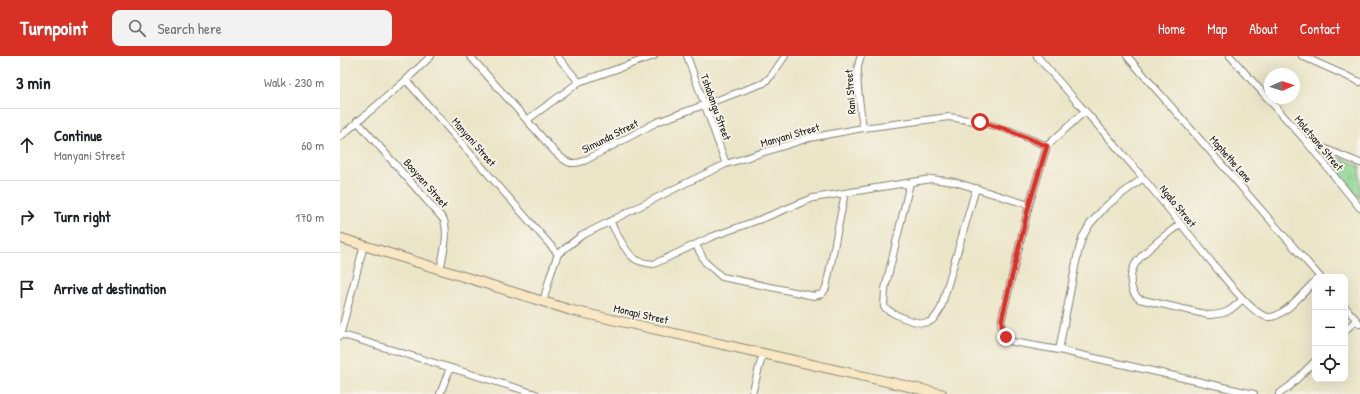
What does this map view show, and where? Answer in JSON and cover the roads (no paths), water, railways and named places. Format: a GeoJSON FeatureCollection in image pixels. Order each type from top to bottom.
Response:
{"type":"FeatureCollection","features":[{"type":"Feature","properties":{"kind":"street"},"geometry":{"type":"LineString","coordinates":[[341,133],[406,80],[431,56]]}},
{"type":"Feature","properties":{"kind":"street","name":"Simunda Street"},"geometry":{"type":"LineString","coordinates":[[470,56],[564,160],[575,164],[584,161],[657,122],[764,83],[772,75],[785,56]]}},
{"type":"Feature","properties":{"kind":"street"},"geometry":{"type":"LineString","coordinates":[[557,56],[579,82]]}},
{"type":"Feature","properties":{"kind":"street"},"geometry":{"type":"LineString","coordinates":[[527,120],[579,82],[654,56]]}},
{"type":"Feature","properties":{"kind":"street","name":"Tshabangu Street"},"geometry":{"type":"LineString","coordinates":[[687,56],[726,164]]}},
{"type":"Feature","properties":{"kind":"street","name":"Rani Street"},"geometry":{"type":"LineString","coordinates":[[861,56],[858,63],[857,77],[863,128]]}},
{"type":"Feature","properties":{"kind":"street","name":"Ngalo Street"},"geometry":{"type":"LineString","coordinates":[[1037,56],[1143,178],[1243,299],[1262,316],[1275,317],[1282,313],[1312,284]]}},
{"type":"Feature","properties":{"kind":"street","name":"Mophethe Lane"},"geometry":{"type":"LineString","coordinates":[[1127,56],[1317,274]]}},
{"type":"Feature","properties":{"kind":"street","name":"Moletsane Street"},"geometry":{"type":"LineString","coordinates":[[1230,56],[1305,140],[1360,208]]}},
{"type":"Feature","properties":{"kind":"street"},"geometry":{"type":"LineString","coordinates":[[1302,56],[1360,82]]}},
{"type":"Feature","properties":{"kind":"street","name":"Manyani Street"},"geometry":{"type":"LineString","coordinates":[[406,80],[558,254],[581,236],[726,164],[809,138],[863,128],[949,117],[980,122],[1008,130],[1047,146]]}},
{"type":"Feature","properties":{"kind":"street"},"geometry":{"type":"LineString","coordinates":[[1084,111],[1047,146],[1029,205],[1001,326],[1004,333],[1013,342],[1059,350],[1254,394]]}},
{"type":"Feature","properties":{"kind":"street","name":"Booysen Street"},"geometry":{"type":"LineString","coordinates":[[357,121],[444,220],[446,226],[446,236],[440,270]]}},
{"type":"Feature","properties":{"kind":"street"},"geometry":{"type":"LineString","coordinates":[[1305,140],[1360,163]]}},
{"type":"Feature","properties":{"kind":"street"},"geometry":{"type":"LineString","coordinates":[[1059,350],[1082,238],[1090,224],[1106,206],[1143,178]]}},
{"type":"Feature","properties":{"kind":"street"},"geometry":{"type":"LineString","coordinates":[[610,221],[626,249],[636,260],[654,264],[711,237],[814,198],[931,179],[955,182],[1029,205]]}},
{"type":"Feature","properties":{"kind":"street"},"geometry":{"type":"LineString","coordinates":[[910,183],[886,289],[884,307],[891,313],[920,323],[929,322],[936,317],[941,308],[976,188]]}},
{"type":"Feature","properties":{"kind":"street"},"geometry":{"type":"LineString","coordinates":[[696,244],[705,262],[722,277],[814,296],[822,294],[826,288],[845,193]]}},
{"type":"Feature","properties":{"kind":"street"},"geometry":{"type":"LineString","coordinates":[[1180,224],[1137,260],[1130,284],[1133,294],[1139,299],[1209,315],[1230,311],[1243,299]]}},
{"type":"Feature","properties":{"kind":"street","name":"Monapi Street"},"geometry":{"type":"LineString","coordinates":[[340,238],[570,310],[942,394]]}},
{"type":"Feature","properties":{"kind":"street"},"geometry":{"type":"LineString","coordinates":[[364,245],[340,335],[536,394]]}},
{"type":"Feature","properties":{"kind":"street"},"geometry":{"type":"LineString","coordinates":[[543,302],[558,254]]}},
{"type":"Feature","properties":{"kind":"street"},"geometry":{"type":"LineString","coordinates":[[1348,310],[1358,322],[1348,329]]}},
{"type":"Feature","properties":{"kind":"street"},"geometry":{"type":"LineString","coordinates":[[752,394],[763,353]]}},
{"type":"Feature","properties":{"kind":"street"},"geometry":{"type":"LineString","coordinates":[[1279,394],[1290,386],[1312,363]]}},
{"type":"Feature","properties":{"kind":"street"},"geometry":{"type":"LineString","coordinates":[[440,394],[450,368]]}}]}
